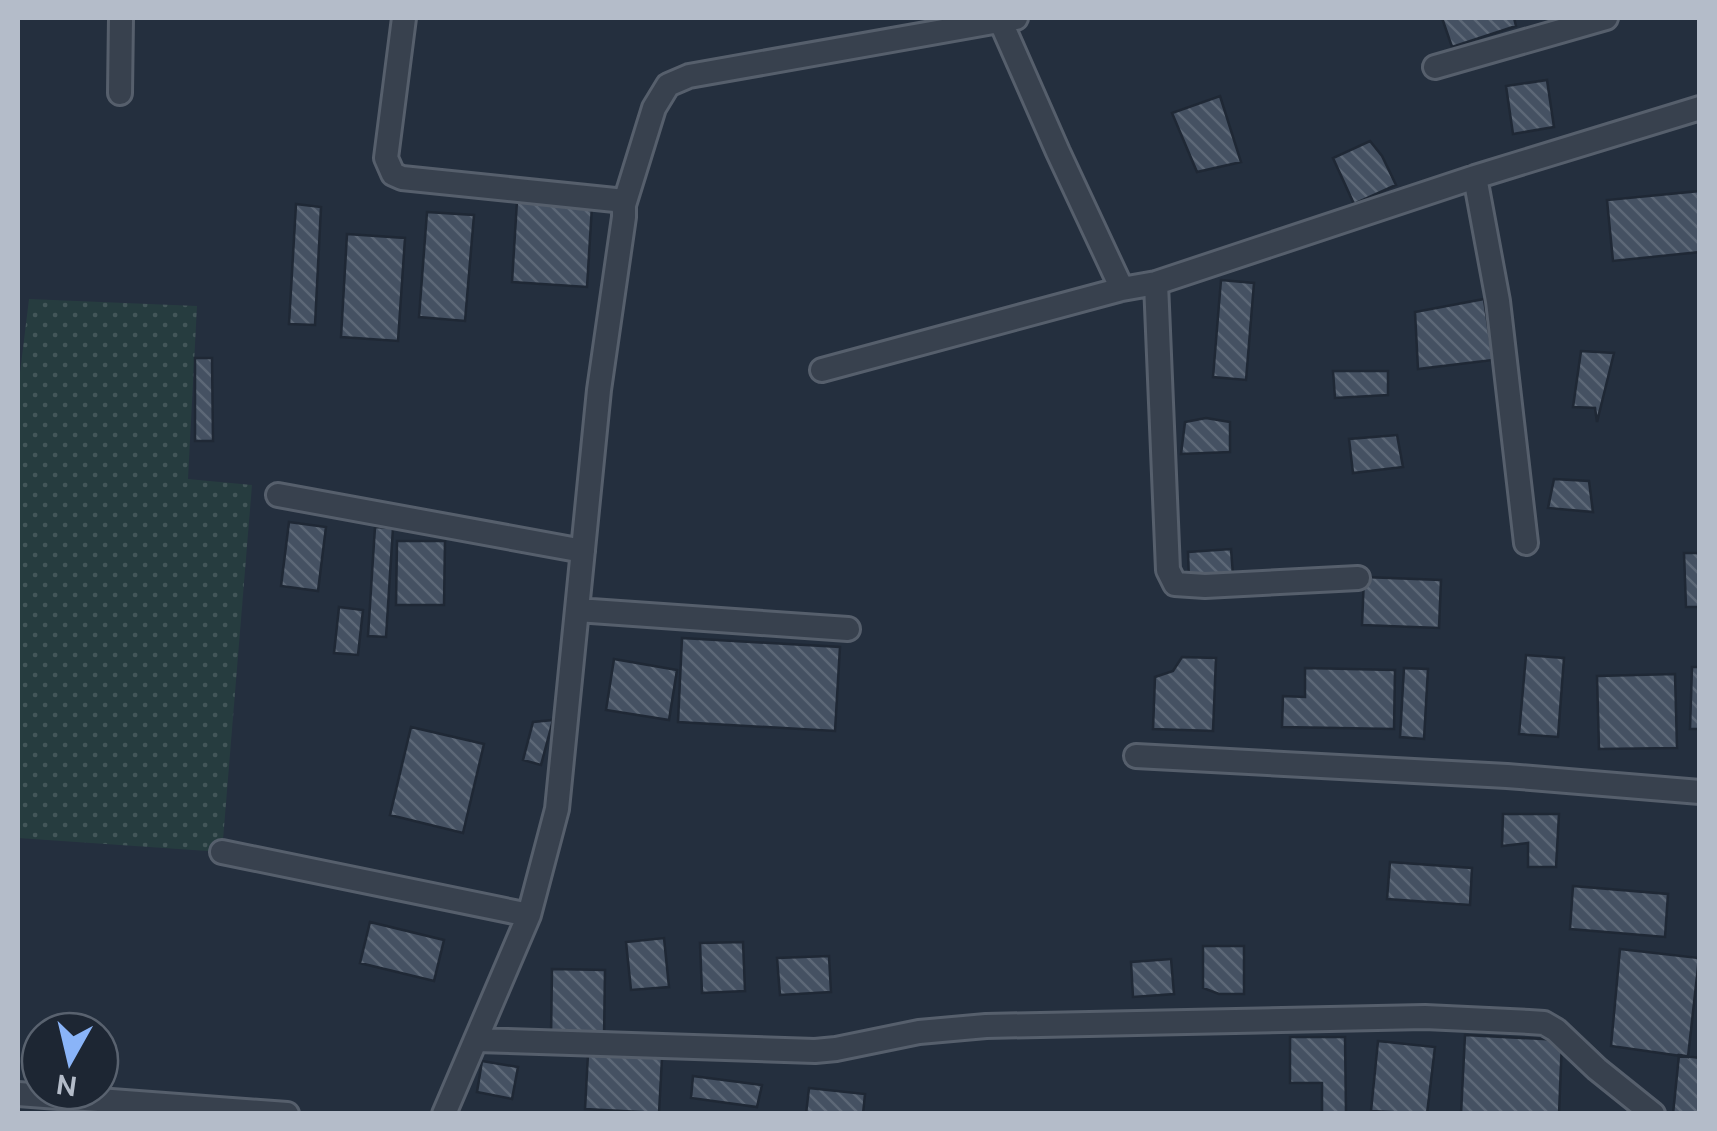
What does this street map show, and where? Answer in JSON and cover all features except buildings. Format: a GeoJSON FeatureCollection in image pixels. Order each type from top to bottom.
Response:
{"type":"FeatureCollection","features":[{"type":"Feature","properties":{"kind":"street"},"geometry":{"type":"LineString","coordinates":[[120,93],[121,18]]}},
{"type":"Feature","properties":{"kind":"street"},"geometry":{"type":"LineString","coordinates":[[404,18],[386,158],[393,174],[616,200],[624,205]]}},
{"type":"Feature","properties":{"kind":"street"},"geometry":{"type":"LineString","coordinates":[[1434,67],[1606,18]]}},
{"type":"Feature","properties":{"kind":"street"},"geometry":{"type":"LineString","coordinates":[[444,1114],[529,915],[557,809],[599,390],[624,205],[654,108],[668,85],[688,76],[1008,19],[1058,152],[1122,289]]}},
{"type":"Feature","properties":{"kind":"street"},"geometry":{"type":"LineString","coordinates":[[822,370],[1156,283],[1475,177],[1700,108]]}},
{"type":"Feature","properties":{"kind":"street"},"geometry":{"type":"LineString","coordinates":[[1475,177],[1498,301],[1526,543]]}},
{"type":"Feature","properties":{"kind":"street"},"geometry":{"type":"LineString","coordinates":[[1156,283],[1168,570],[1175,584],[1358,578]]}},
{"type":"Feature","properties":{"kind":"street"},"geometry":{"type":"LineString","coordinates":[[278,495],[583,551]]}},
{"type":"Feature","properties":{"kind":"street"},"geometry":{"type":"LineString","coordinates":[[577,610],[848,629]]}},
{"type":"Feature","properties":{"kind":"street"},"geometry":{"type":"LineString","coordinates":[[1136,756],[1506,776],[1700,792]]}},
{"type":"Feature","properties":{"kind":"street"},"geometry":{"type":"LineString","coordinates":[[222,852],[529,915]]}},
{"type":"Feature","properties":{"kind":"street"},"geometry":{"type":"LineString","coordinates":[[477,1040],[814,1051],[919,1032],[986,1026],[1425,1017],[1529,1022],[1544,1023],[1556,1030],[1654,1114]]}},
{"type":"Feature","properties":{"kind":"street"},"geometry":{"type":"LineString","coordinates":[[120,1108],[287,1114]]}},
{"type":"Feature","properties":{"kind":"green space"},"geometry":{"type":"Polygon","coordinates":[[[29,299],[197,306],[188,479],[252,485],[222,852],[18,838],[18,389],[29,299]]]}}]}
